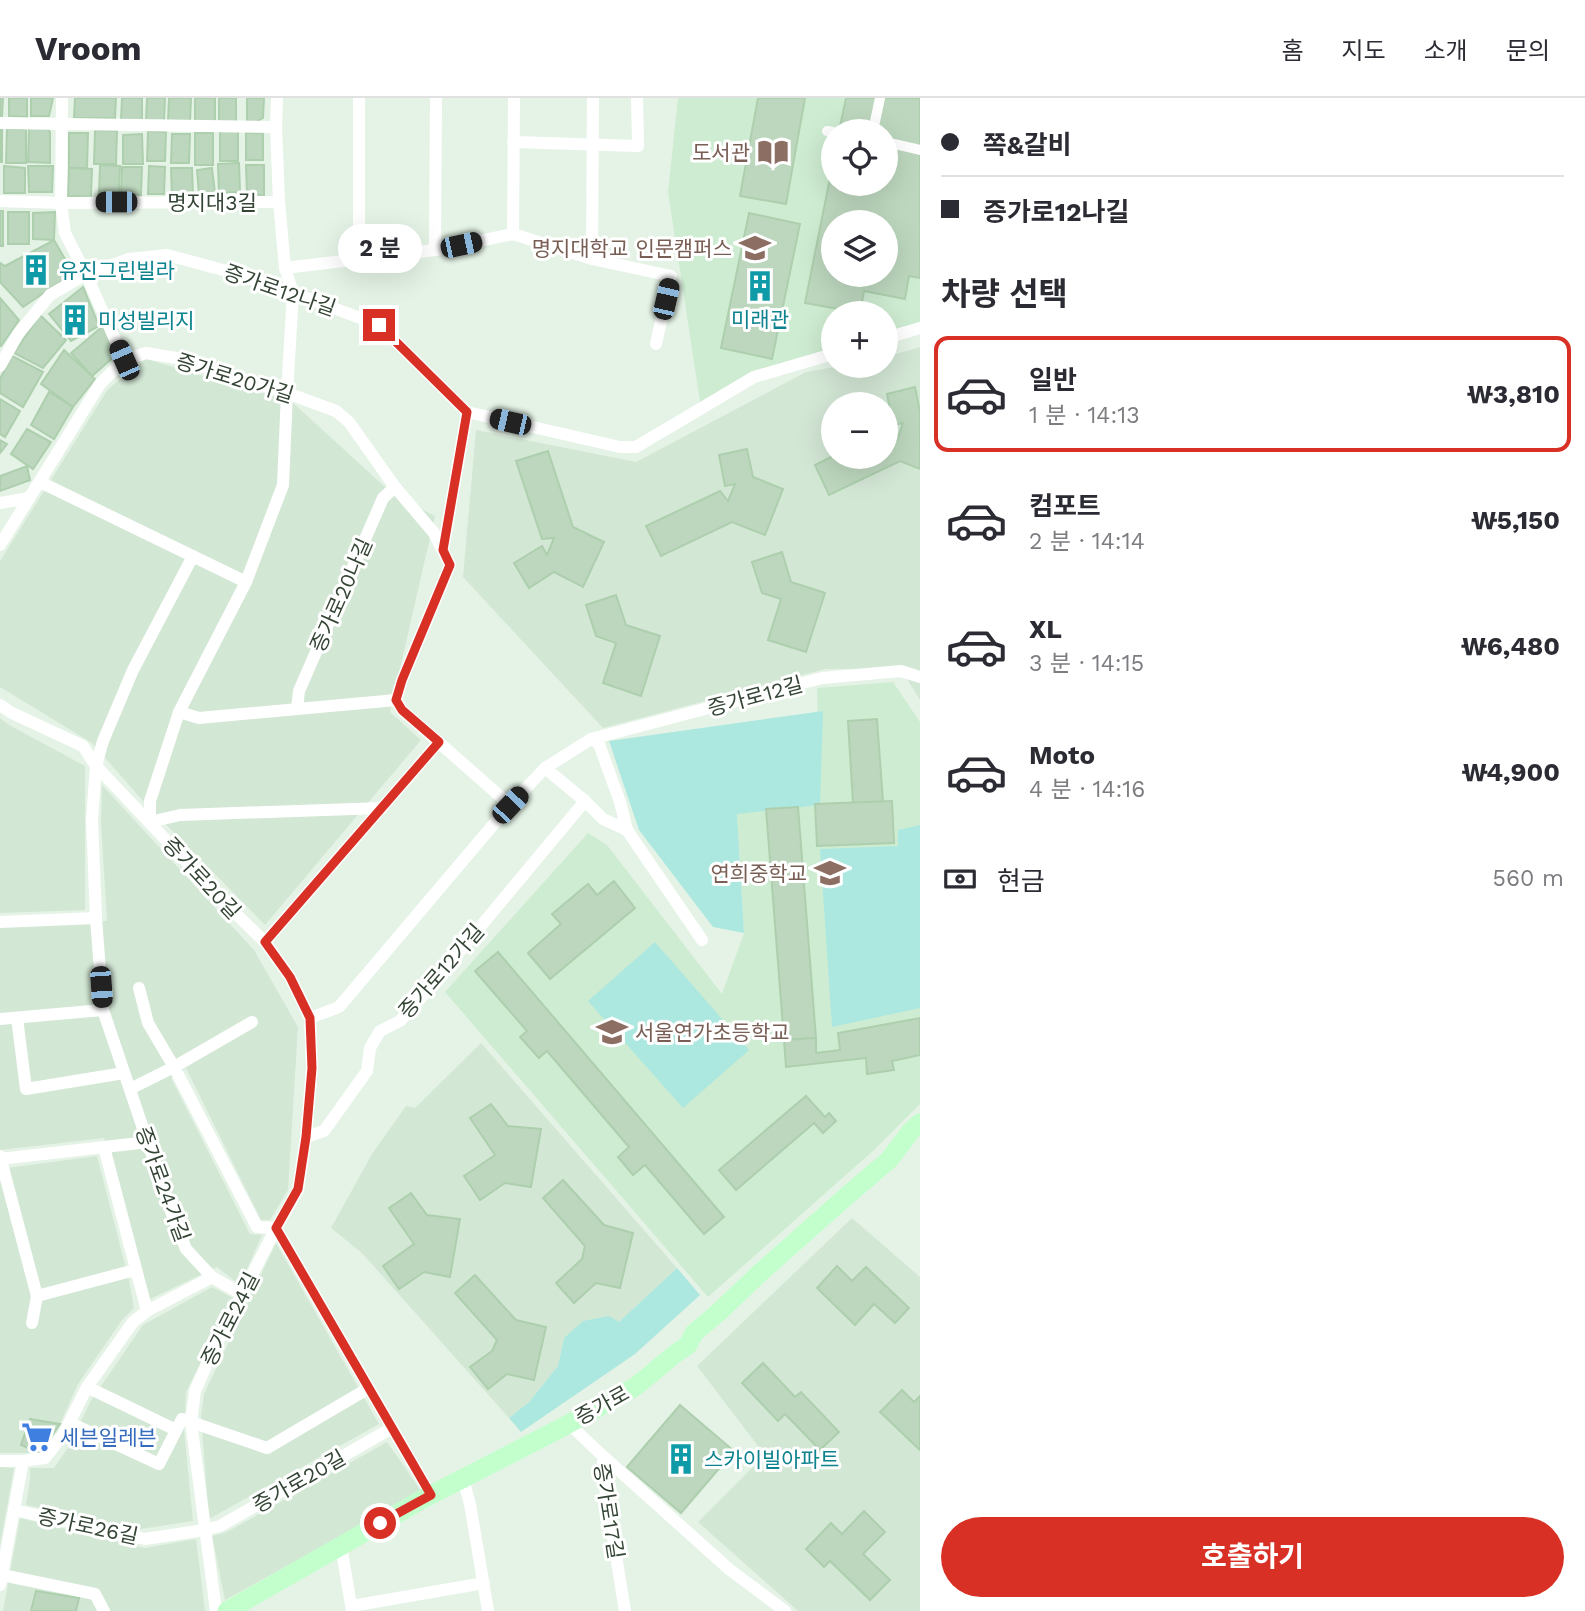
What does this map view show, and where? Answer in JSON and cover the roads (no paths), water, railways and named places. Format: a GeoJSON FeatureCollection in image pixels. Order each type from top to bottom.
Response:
{"type":"FeatureCollection","features":[{"type":"Feature","properties":{"kind":"main road","name":"증가로"},"geometry":{"type":"LineString","coordinates":[[227,1611],[431,1495],[635,1387],[674,1354],[688,1346],[694,1333],[889,1160],[911,1131],[920,1124]]}},
{"type":"Feature","properties":{"kind":"street"},"geometry":{"type":"LineString","coordinates":[[0,545],[100,384],[124,360],[65,233],[61,203],[62,98]]}},
{"type":"Feature","properties":{"kind":"street","name":"명지대3길"},"geometry":{"type":"LineString","coordinates":[[276,98],[279,202],[285,268],[293,293]]}},
{"type":"Feature","properties":{"kind":"street"},"geometry":{"type":"LineString","coordinates":[[359,98],[359,260]]}},
{"type":"Feature","properties":{"kind":"street"},"geometry":{"type":"LineString","coordinates":[[435,250],[436,98]]}},
{"type":"Feature","properties":{"kind":"street"},"geometry":{"type":"LineString","coordinates":[[513,234],[514,98]]}},
{"type":"Feature","properties":{"kind":"street"},"geometry":{"type":"LineString","coordinates":[[592,260],[593,98]]}},
{"type":"Feature","properties":{"kind":"street"},"geometry":{"type":"LineString","coordinates":[[513,142],[638,146],[637,98]]}},
{"type":"Feature","properties":{"kind":"street"},"geometry":{"type":"LineString","coordinates":[[876,119],[880,98]]}},
{"type":"Feature","properties":{"kind":"street"},"geometry":{"type":"LineString","coordinates":[[0,123],[276,127]]}},
{"type":"Feature","properties":{"kind":"street"},"geometry":{"type":"LineString","coordinates":[[898,145],[920,150]]}},
{"type":"Feature","properties":{"kind":"street","name":"명지대3길"},"geometry":{"type":"LineString","coordinates":[[0,201],[279,202]]}},
{"type":"Feature","properties":{"kind":"street"},"geometry":{"type":"LineString","coordinates":[[285,268],[435,250],[513,234],[592,260],[671,276],[656,344]]}},
{"type":"Feature","properties":{"kind":"street","name":"증가로12나길"},"geometry":{"type":"LineString","coordinates":[[0,366],[18,334],[50,295],[86,274],[129,259],[167,254],[293,293],[379,325],[467,412]]}},
{"type":"Feature","properties":{"kind":"street"},"geometry":{"type":"LineString","coordinates":[[150,822],[150,800],[180,712],[246,582],[283,485],[293,293]]}},
{"type":"Feature","properties":{"kind":"street"},"geometry":{"type":"LineString","coordinates":[[898,334],[920,328]]}},
{"type":"Feature","properties":{"kind":"street","name":"증가로20가길"},"geometry":{"type":"LineString","coordinates":[[124,360],[146,354],[176,358],[336,411],[349,422],[395,487],[434,533],[443,550]]}},
{"type":"Feature","properties":{"kind":"street"},"geometry":{"type":"LineString","coordinates":[[510,805],[402,710],[396,700],[450,565],[443,550],[467,412],[620,447],[636,447],[754,377],[821,357]]}},
{"type":"Feature","properties":{"kind":"street"},"geometry":{"type":"LineString","coordinates":[[40,482],[246,582]]}},
{"type":"Feature","properties":{"kind":"street","name":"증가로20나길"},"geometry":{"type":"LineString","coordinates":[[297,709],[299,691],[383,498],[395,487]]}},
{"type":"Feature","properties":{"kind":"street"},"geometry":{"type":"LineString","coordinates":[[0,503],[29,498]]}},
{"type":"Feature","properties":{"kind":"street"},"geometry":{"type":"LineString","coordinates":[[96,765],[103,741],[133,670],[193,556]]}},
{"type":"Feature","properties":{"kind":"street","name":"증가로12길"},"geometry":{"type":"LineString","coordinates":[[591,739],[822,678],[901,671],[920,677]]}},
{"type":"Feature","properties":{"kind":"street"},"geometry":{"type":"LineString","coordinates":[[180,712],[199,718],[396,700]]}},
{"type":"Feature","properties":{"kind":"street","name":"증가로20길"},"geometry":{"type":"LineString","coordinates":[[0,705],[83,746],[96,765],[265,942],[290,977],[310,1018],[312,1068],[298,1189],[276,1228]]}},
{"type":"Feature","properties":{"kind":"street"},"geometry":{"type":"LineString","coordinates":[[310,1018],[339,1007],[510,805],[545,768],[591,739],[598,744],[620,802],[627,830],[702,940]]}},
{"type":"Feature","properties":{"kind":"street"},"geometry":{"type":"LineString","coordinates":[[265,942],[439,742]]}},
{"type":"Feature","properties":{"kind":"street","name":"증가로24가길"},"geometry":{"type":"LineString","coordinates":[[96,765],[92,819],[103,1010],[186,1250],[212,1277],[243,1294]]}},
{"type":"Feature","properties":{"kind":"street"},"geometry":{"type":"LineString","coordinates":[[545,768],[603,819],[627,830]]}},
{"type":"Feature","properties":{"kind":"street","name":"증가로12가길"},"geometry":{"type":"LineString","coordinates":[[306,1137],[324,1131],[367,1071],[370,1048],[380,1031],[400,1021],[425,993],[585,801]]}},
{"type":"Feature","properties":{"kind":"street","name":"증가로20길"},"geometry":{"type":"LineString","coordinates":[[150,822],[180,814],[382,808]]}},
{"type":"Feature","properties":{"kind":"street"},"geometry":{"type":"LineString","coordinates":[[0,922],[96,918]]}},
{"type":"Feature","properties":{"kind":"street"},"geometry":{"type":"LineString","coordinates":[[139,988],[148,1023],[174,1067],[257,1227],[276,1228],[431,1495]]}},
{"type":"Feature","properties":{"kind":"street"},"geometry":{"type":"LineString","coordinates":[[0,1020],[103,1010]]}},
{"type":"Feature","properties":{"kind":"street"},"geometry":{"type":"LineString","coordinates":[[17,1018],[26,1089],[124,1073]]}},
{"type":"Feature","properties":{"kind":"street"},"geometry":{"type":"LineString","coordinates":[[130,1089],[252,1022]]}},
{"type":"Feature","properties":{"kind":"street"},"geometry":{"type":"LineString","coordinates":[[32,1323],[37,1296],[0,1158],[148,1142]]}},
{"type":"Feature","properties":{"kind":"street"},"geometry":{"type":"LineString","coordinates":[[104,1147],[147,1311]]}},
{"type":"Feature","properties":{"kind":"street","name":"증가로24길"},"geometry":{"type":"LineString","coordinates":[[216,1611],[191,1422],[195,1391],[276,1228]]}},
{"type":"Feature","properties":{"kind":"street"},"geometry":{"type":"LineString","coordinates":[[37,1296],[135,1270]]}},
{"type":"Feature","properties":{"kind":"street"},"geometry":{"type":"LineString","coordinates":[[0,1461],[45,1458],[63,1436],[88,1387],[134,1322],[147,1311],[212,1277]]}},
{"type":"Feature","properties":{"kind":"street"},"geometry":{"type":"LineString","coordinates":[[88,1387],[176,1430]]}},
{"type":"Feature","properties":{"kind":"street"},"geometry":{"type":"LineString","coordinates":[[69,1423],[159,1464],[182,1419],[267,1448],[369,1388]]}},
{"type":"Feature","properties":{"kind":"street","name":"증가로17길"},"geometry":{"type":"LineString","coordinates":[[569,1424],[604,1457],[602,1470],[625,1611]]}},
{"type":"Feature","properties":{"kind":"street","name":"증가로20길"},"geometry":{"type":"LineString","coordinates":[[204,1530],[220,1526],[392,1428]]}},
{"type":"Feature","properties":{"kind":"street"},"geometry":{"type":"LineString","coordinates":[[604,1457],[730,1570],[779,1609]]}},
{"type":"Feature","properties":{"kind":"street","name":"증가로26길"},"geometry":{"type":"LineString","coordinates":[[1,1580],[23,1461]]}},
{"type":"Feature","properties":{"kind":"street"},"geometry":{"type":"LineString","coordinates":[[463,1479],[470,1504],[488,1611]]}},
{"type":"Feature","properties":{"kind":"street","name":"증가로26길"},"geometry":{"type":"LineString","coordinates":[[14,1510],[145,1539],[204,1530]]}},
{"type":"Feature","properties":{"kind":"street"},"geometry":{"type":"LineString","coordinates":[[341,1546],[352,1609],[484,1583]]}},
{"type":"Feature","properties":{"kind":"street"},"geometry":{"type":"LineString","coordinates":[[1,1580],[95,1594],[104,1611]]}},
{"type":"Feature","properties":{"kind":"place","name":"도서관"},"geometry":{"type":"Point","coordinates":[773,152]}},
{"type":"Feature","properties":{"kind":"place","name":"명지대학교 인문캠퍼스"},"geometry":{"type":"Point","coordinates":[755,248]}},
{"type":"Feature","properties":{"kind":"place","name":"유진그린빌라"},"geometry":{"type":"Point","coordinates":[36,270]}},
{"type":"Feature","properties":{"kind":"place","name":"미래관"},"geometry":{"type":"Point","coordinates":[760,286]}},
{"type":"Feature","properties":{"kind":"place","name":"미성빌리지"},"geometry":{"type":"Point","coordinates":[75,320]}},
{"type":"Feature","properties":{"kind":"place","name":"연희중학교"},"geometry":{"type":"Point","coordinates":[830,873]}},
{"type":"Feature","properties":{"kind":"place","name":"서울연가초등학교"},"geometry":{"type":"Point","coordinates":[612,1032]}},
{"type":"Feature","properties":{"kind":"place","name":"세븐일레븐"},"geometry":{"type":"Point","coordinates":[37,1437]}},
{"type":"Feature","properties":{"kind":"place","name":"스카이빌아파트"},"geometry":{"type":"Point","coordinates":[681,1459]}}]}
